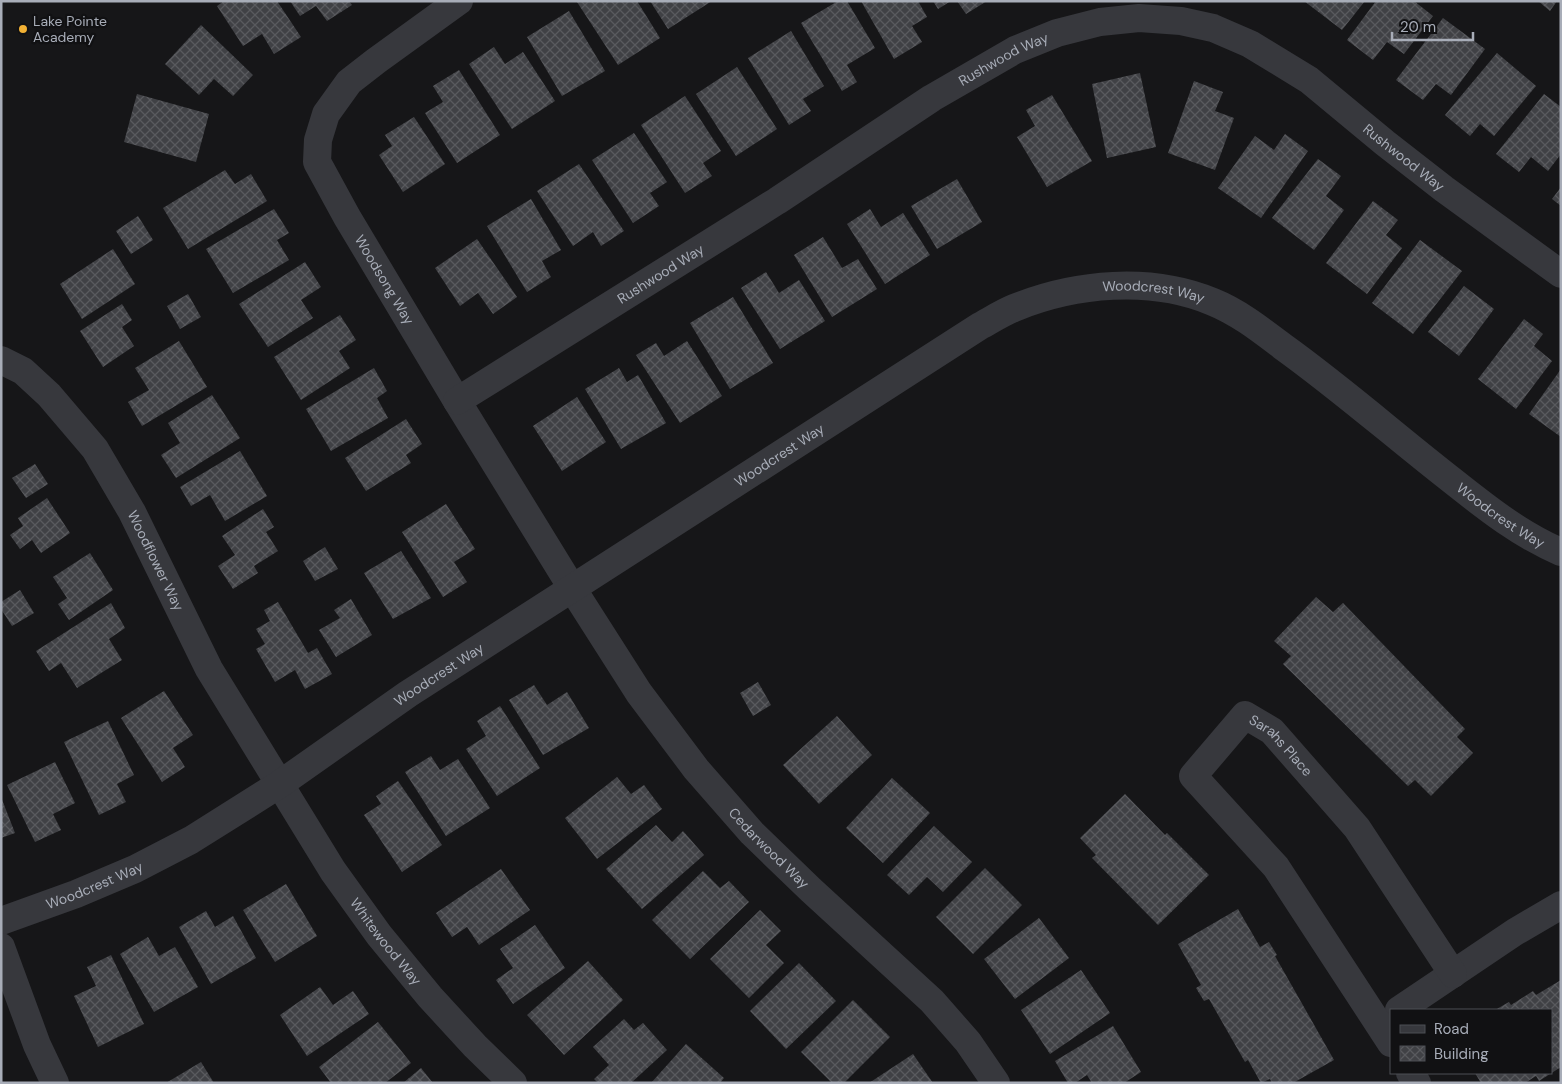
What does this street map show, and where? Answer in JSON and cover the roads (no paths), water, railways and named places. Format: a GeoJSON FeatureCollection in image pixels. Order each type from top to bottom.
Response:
{"type":"FeatureCollection","features":[{"type":"Feature","properties":{"kind":"street","name":"Woodsong Way"},"geometry":{"type":"LineString","coordinates":[[459,1],[349,82],[326,114],[316,153],[317,162],[347,217],[572,588]]}},
{"type":"Feature","properties":{"kind":"street","name":"Rushwood Way"},"geometry":{"type":"LineString","coordinates":[[457,400],[777,201],[940,94],[1015,50],[1057,33],[1100,22],[1139,18],[1181,21],[1213,28],[1250,44],[1309,80],[1385,143],[1561,274]]}},
{"type":"Feature","properties":{"kind":"street","name":"Woodcrest Way"},"geometry":{"type":"LineString","coordinates":[[1,921],[76,894],[157,859],[191,840],[280,784],[408,694],[980,326],[1014,308],[1062,293],[1104,286],[1141,286],[1188,293],[1214,302],[1246,320],[1318,372],[1392,434],[1500,518],[1543,544],[1561,552]]}},
{"type":"Feature","properties":{"kind":"street","name":"Woodflower Way"},"geometry":{"type":"LineString","coordinates":[[1,360],[23,372],[49,395],[95,450],[132,512],[209,669],[280,784]]}},
{"type":"Feature","properties":{"kind":"street","name":"Cedarwood Way"},"geometry":{"type":"LineString","coordinates":[[572,588],[639,693],[696,770],[752,833],[932,1001],[968,1042],[996,1083]]}},
{"type":"Feature","properties":{"kind":"street","name":"Sarahs Place"},"geometry":{"type":"LineString","coordinates":[[1390,1023],[1276,867],[1194,776],[1245,716],[1272,731],[1357,828],[1453,974]]}},
{"type":"Feature","properties":{"kind":"street","name":"Whitewood Way"},"geometry":{"type":"LineString","coordinates":[[280,784],[333,871],[379,935],[430,997],[475,1046],[513,1083]]}},
{"type":"Feature","properties":{"kind":"street","name":"Sarahs Place"},"geometry":{"type":"LineString","coordinates":[[1408,1009],[1453,974],[1515,932],[1561,905]]}},
{"type":"Feature","properties":{"kind":"street"},"geometry":{"type":"LineString","coordinates":[[1,947],[37,1046],[55,1083]]}},
{"type":"Feature","properties":{"kind":"place","name":"Lake Pointe Academy"},"geometry":{"type":"Point","coordinates":[23,29]}}]}
